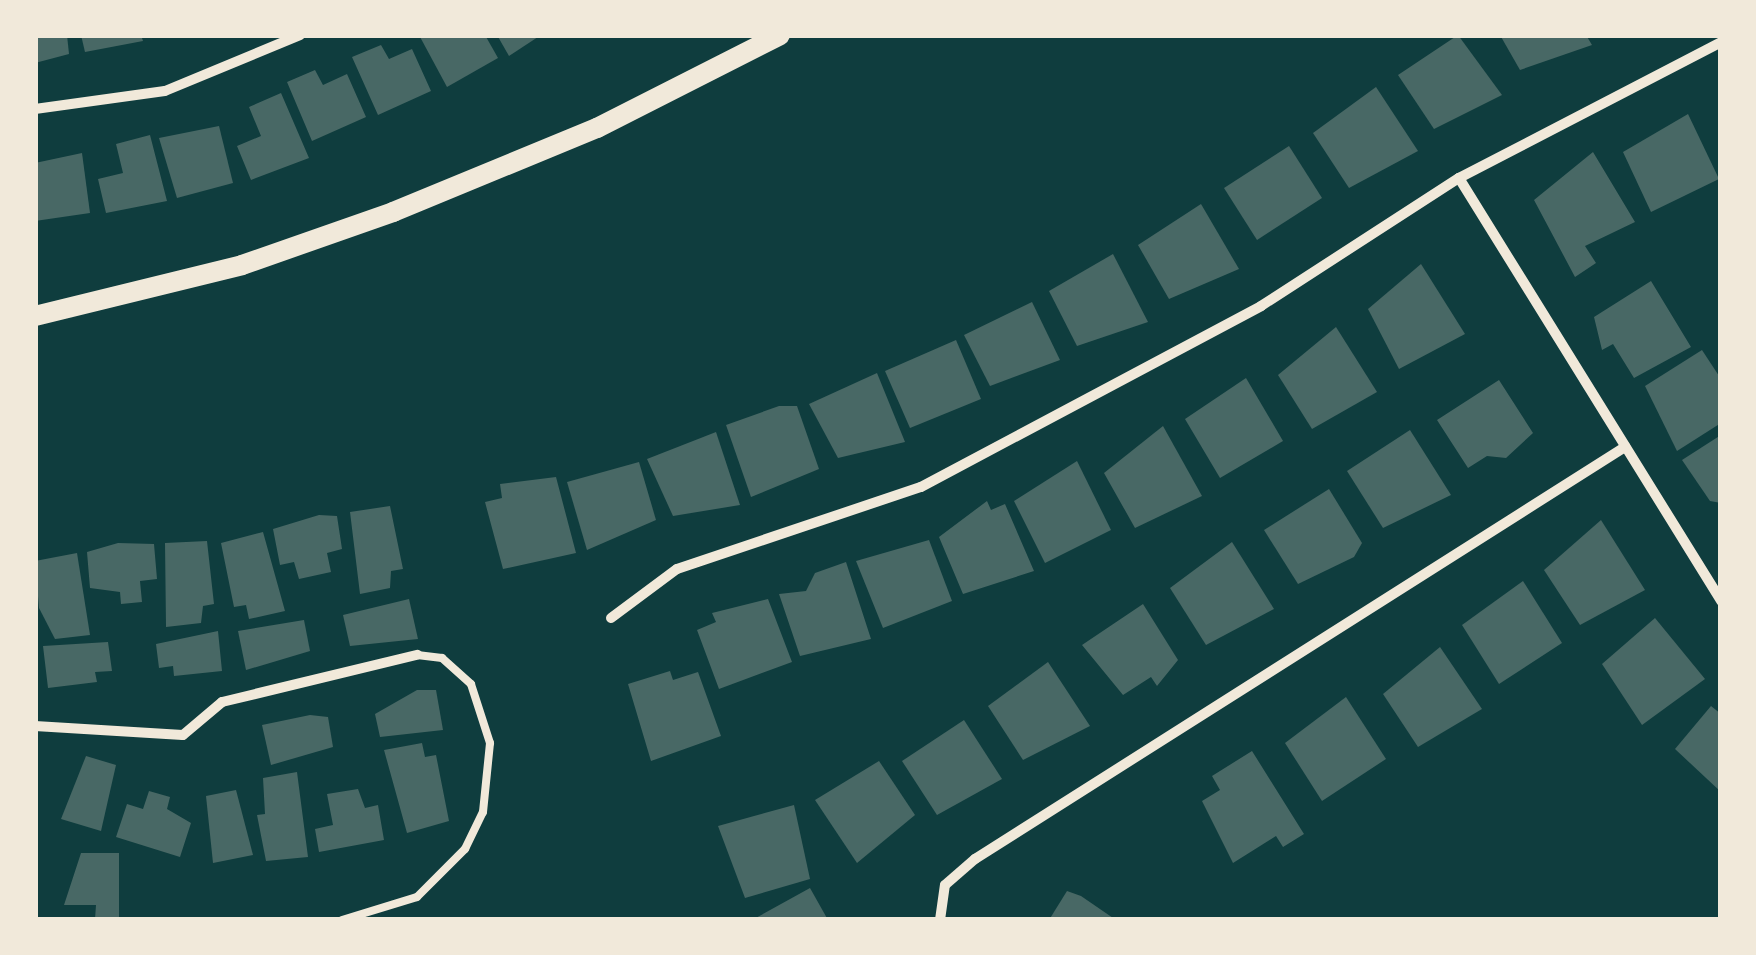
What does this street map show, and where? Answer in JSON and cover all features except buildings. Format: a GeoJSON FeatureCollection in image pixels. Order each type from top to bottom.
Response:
{"type":"FeatureCollection","features":[{"type":"Feature","properties":{"kind":"main road"},"geometry":{"type":"LineString","coordinates":[[35,316],[242,265],[409,206],[597,128],[780,35]]}},
{"type":"Feature","properties":{"kind":"street"},"geometry":{"type":"LineString","coordinates":[[35,109],[165,90],[300,35]]}},
{"type":"Feature","properties":{"kind":"street"},"geometry":{"type":"LineString","coordinates":[[611,618],[677,570],[921,487],[1261,306],[1458,178],[1721,42]]}},
{"type":"Feature","properties":{"kind":"street"},"geometry":{"type":"LineString","coordinates":[[1458,178],[1721,601]]}},
{"type":"Feature","properties":{"kind":"street"},"geometry":{"type":"LineString","coordinates":[[940,920],[945,885],[975,859],[1624,447]]}},
{"type":"Feature","properties":{"kind":"street"},"geometry":{"type":"LineString","coordinates":[[35,726],[183,735],[222,702],[418,655]]}},
{"type":"Feature","properties":{"kind":"lane"},"geometry":{"type":"LineString","coordinates":[[342,920],[417,897],[465,849],[482,812],[490,743],[472,684],[442,658],[418,655]]}}]}
